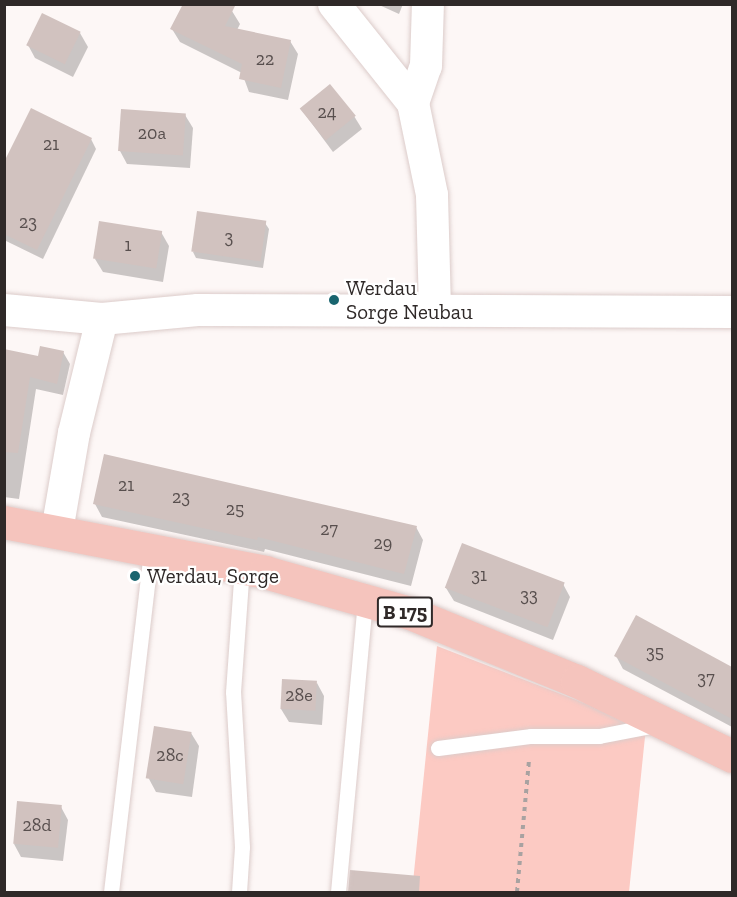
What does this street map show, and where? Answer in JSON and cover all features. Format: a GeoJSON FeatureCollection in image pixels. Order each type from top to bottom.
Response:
{"type":"FeatureCollection","features":[{"type":"Feature","properties":{"kind":"main road","name":"B 175"},"geometry":{"type":"LineString","coordinates":[[4,522],[242,567],[364,600],[497,646],[668,722],[732,756]]}},
{"type":"Feature","properties":{"kind":"street"},"geometry":{"type":"LineString","coordinates":[[333,4],[413,103],[432,195],[435,310]]}},
{"type":"Feature","properties":{"kind":"street"},"geometry":{"type":"LineString","coordinates":[[413,103],[426,66],[428,4]]}},
{"type":"Feature","properties":{"kind":"street"},"geometry":{"type":"LineString","coordinates":[[4,310],[102,320],[198,310],[732,312]]}},
{"type":"Feature","properties":{"kind":"street"},"geometry":{"type":"LineString","coordinates":[[57,531],[74,433],[102,320]]}},
{"type":"Feature","properties":{"kind":"lane"},"geometry":{"type":"LineString","coordinates":[[111,892],[135,707],[151,549]]}},
{"type":"Feature","properties":{"kind":"lane"},"geometry":{"type":"LineString","coordinates":[[239,892],[242,847],[233,692],[242,567]]}},
{"type":"Feature","properties":{"kind":"lane"},"geometry":{"type":"LineString","coordinates":[[338,892],[364,600]]}},
{"type":"Feature","properties":{"kind":"lane"},"geometry":{"type":"LineString","coordinates":[[438,748],[531,736],[599,735],[668,722]]}},
{"type":"Feature","properties":{"kind":"path"},"geometry":{"type":"LineString","coordinates":[[517,892],[531,736]]}},
{"type":"Feature","properties":{"kind":"shaded area"},"geometry":{"type":"Polygon","coordinates":[[[437,646],[646,727],[629,892],[412,892],[437,646]]]}},
{"type":"Feature","properties":{"kind":"building"},"geometry":{"type":"Polygon","coordinates":[[[183,4],[236,4],[225,26],[291,40],[281,88],[239,79],[242,64],[170,29],[183,4]]]}},
{"type":"Feature","properties":{"kind":"building"},"geometry":{"type":"Polygon","coordinates":[[[42,13],[81,32],[65,64],[26,45],[42,13]]]}},
{"type":"Feature","properties":{"kind":"building"},"geometry":{"type":"Polygon","coordinates":[[[330,84],[356,116],[325,140],[300,109],[330,84]]]}},
{"type":"Feature","properties":{"kind":"building"},"geometry":{"type":"Polygon","coordinates":[[[31,108],[92,138],[37,250],[4,234],[4,162],[31,108]]]}},
{"type":"Feature","properties":{"kind":"building"},"geometry":{"type":"Polygon","coordinates":[[[121,109],[186,114],[183,155],[118,151],[121,109]]]}},
{"type":"Feature","properties":{"kind":"building"},"geometry":{"type":"Polygon","coordinates":[[[197,211],[266,221],[261,261],[191,252],[197,211]]]}},
{"type":"Feature","properties":{"kind":"building"},"geometry":{"type":"Polygon","coordinates":[[[99,221],[162,231],[156,269],[93,259],[99,221]]]}},
{"type":"Feature","properties":{"kind":"building"},"geometry":{"type":"Polygon","coordinates":[[[40,346],[64,351],[57,384],[30,377],[18,453],[4,452],[4,349],[38,356],[40,346]]]}},
{"type":"Feature","properties":{"kind":"building"},"geometry":{"type":"Polygon","coordinates":[[[104,454],[417,526],[404,574],[258,537],[257,540],[93,504],[104,454]]]}},
{"type":"Feature","properties":{"kind":"building"},"geometry":{"type":"Polygon","coordinates":[[[462,543],[565,582],[547,627],[445,588],[462,543]]]}},
{"type":"Feature","properties":{"kind":"building"},"geometry":{"type":"Polygon","coordinates":[[[636,615],[732,667],[732,719],[614,656],[636,615]]]}},
{"type":"Feature","properties":{"kind":"building"},"geometry":{"type":"Polygon","coordinates":[[[282,679],[317,681],[315,711],[280,709],[282,679]]]}},
{"type":"Feature","properties":{"kind":"building"},"geometry":{"type":"Polygon","coordinates":[[[154,726],[192,732],[183,784],[146,778],[154,726]]]}},
{"type":"Feature","properties":{"kind":"building"},"geometry":{"type":"Polygon","coordinates":[[[17,801],[62,805],[58,848],[13,844],[17,801]]]}},
{"type":"Feature","properties":{"kind":"building"},"geometry":{"type":"Polygon","coordinates":[[[350,870],[420,876],[419,892],[348,892],[350,870]]]}},
{"type":"Feature","properties":{"kind":"place","name":"Werdau Sorge Neubau"},"geometry":{"type":"Point","coordinates":[334,300]}},
{"type":"Feature","properties":{"kind":"place","name":"Werdau, Sorge"},"geometry":{"type":"Point","coordinates":[135,576]}}]}
